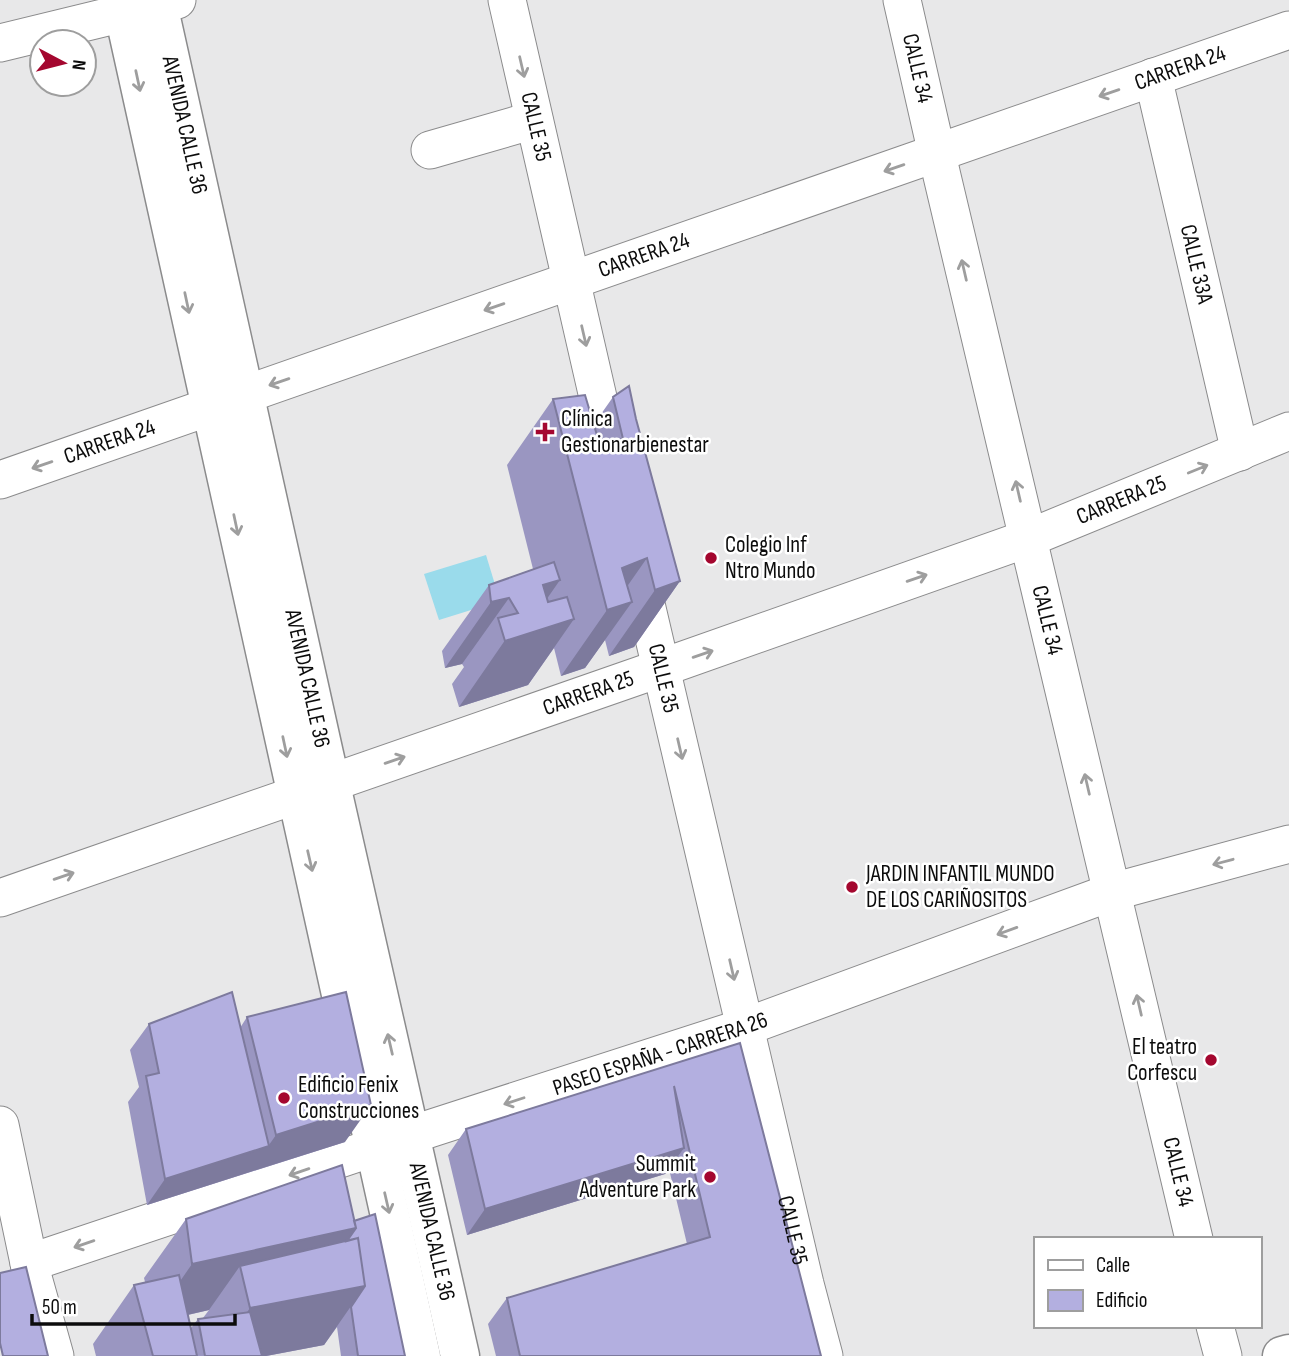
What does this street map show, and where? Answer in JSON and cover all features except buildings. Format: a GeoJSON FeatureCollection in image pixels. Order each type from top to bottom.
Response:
{"type":"FeatureCollection","features":[{"type":"Feature","properties":{"kind":"main road","name":"AVENIDA CALLE 36"},"geometry":{"type":"LineString","coordinates":[[147,4],[245,394],[460,1356]]}},
{"type":"Feature","properties":{"kind":"main road","name":"AVENIDA CALLE 36"},"geometry":{"type":"LineString","coordinates":[[147,4],[209,406],[421,1356]]}},
{"type":"Feature","properties":{"kind":"main road"},"geometry":{"type":"LineString","coordinates":[[1282,1356],[1289,1354]]}},
{"type":"Feature","properties":{"kind":"street","name":"CALLE 35"},"geometry":{"type":"LineString","coordinates":[[507,0],[620,493]]}},
{"type":"Feature","properties":{"kind":"street","name":"CALLE 34"},"geometry":{"type":"LineString","coordinates":[[902,0],[1194,1237]]}},
{"type":"Feature","properties":{"kind":"street"},"geometry":{"type":"LineString","coordinates":[[0,43],[147,4]]}},
{"type":"Feature","properties":{"kind":"street","name":"CARRERA 24"},"geometry":{"type":"LineString","coordinates":[[0,480],[1289,30]]}},
{"type":"Feature","properties":{"kind":"street","name":"CALLE 33A"},"geometry":{"type":"LineString","coordinates":[[1153,78],[1240,452]]}},
{"type":"Feature","properties":{"kind":"street"},"geometry":{"type":"LineString","coordinates":[[430,150],[534,120]]}},
{"type":"Feature","properties":{"kind":"street","name":"CARRERA 25"},"geometry":{"type":"LineString","coordinates":[[0,898],[1029,538],[1289,431]]}},
{"type":"Feature","properties":{"kind":"street","name":"CALLE 35"},"geometry":{"type":"LineString","coordinates":[[633,547],[824,1356]]}},
{"type":"Feature","properties":{"kind":"street","name":"PASEO ESPAÑA - CARRERA 26"},"geometry":{"type":"LineString","coordinates":[[29,1263],[374,1147],[745,1027],[1112,892],[1289,844]]}},
{"type":"Feature","properties":{"kind":"street"},"geometry":{"type":"LineString","coordinates":[[0,1125],[29,1263],[55,1356]]}},
{"type":"Feature","properties":{"kind":"street"},"geometry":{"type":"LineString","coordinates":[[1216,1328],[1223,1356]]}},
{"type":"Feature","properties":{"kind":"water"},"geometry":{"type":"Polygon","coordinates":[[[486,555],[500,601],[439,620],[424,574],[486,555]]]}},
{"type":"Feature","properties":{"kind":"place","name":"Clínica Gestionarbienestar"},"geometry":{"type":"Point","coordinates":[545,432]}},
{"type":"Feature","properties":{"kind":"place","name":"Colegio Inf Ntro Mundo"},"geometry":{"type":"Point","coordinates":[711,558]}},
{"type":"Feature","properties":{"kind":"place","name":"JARDIN INFANTIL MUNDO DE LOS CARIÑOSITOS"},"geometry":{"type":"Point","coordinates":[852,887]}},
{"type":"Feature","properties":{"kind":"place","name":"El teatro Corfescu"},"geometry":{"type":"Point","coordinates":[1211,1060]}},
{"type":"Feature","properties":{"kind":"place","name":"Edificio Fenix Construcciones"},"geometry":{"type":"Point","coordinates":[284,1098]}},
{"type":"Feature","properties":{"kind":"place","name":"Summit Adventure Park"},"geometry":{"type":"Point","coordinates":[710,1177]}}]}
